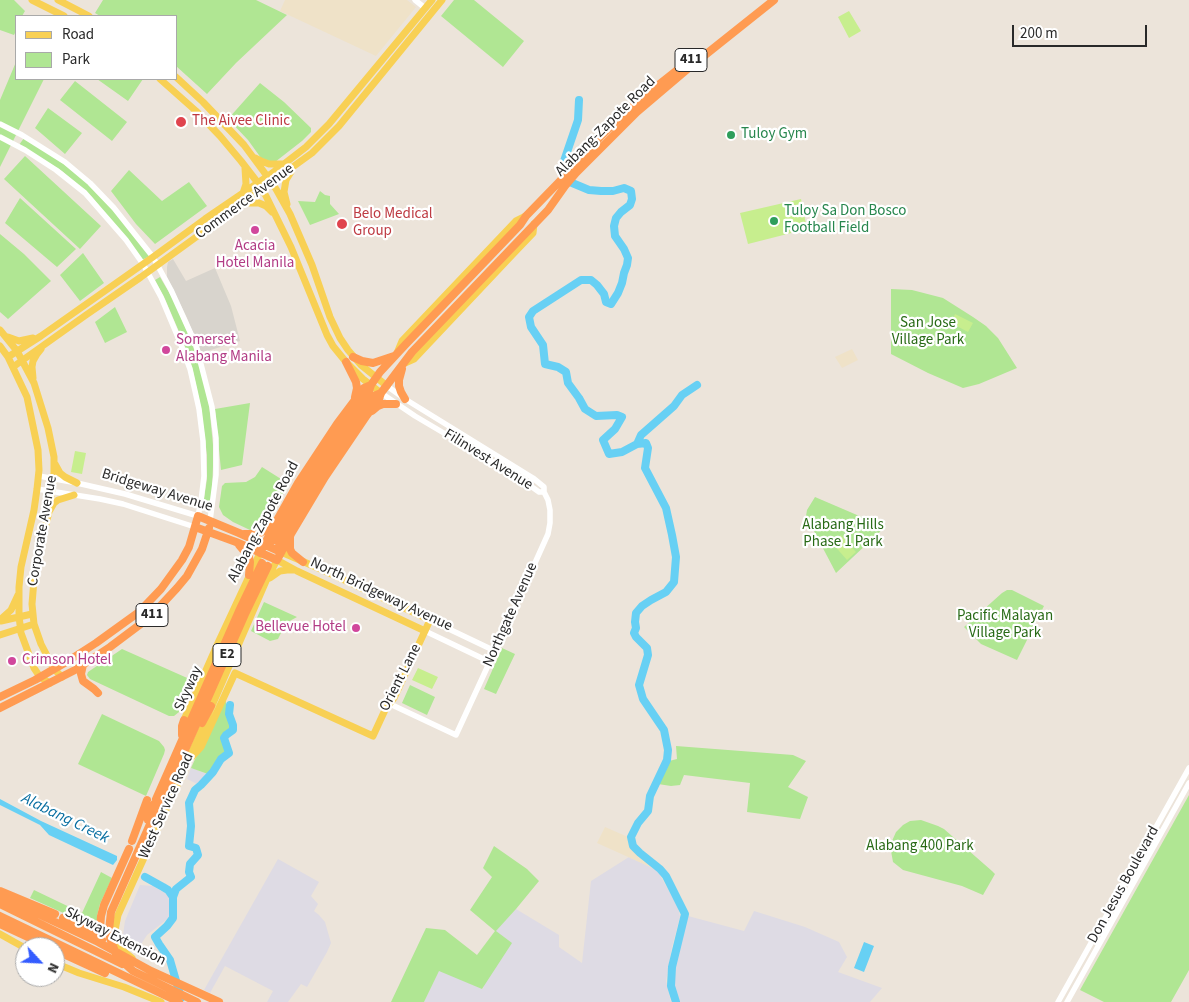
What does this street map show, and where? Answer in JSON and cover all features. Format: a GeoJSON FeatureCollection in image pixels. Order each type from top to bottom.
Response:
{"type":"FeatureCollection","features":[{"type":"Feature","properties":{"kind":"highway","name":"Alabang-Zapote Road"},"geometry":{"type":"LineString","coordinates":[[574,171],[602,135],[632,106],[766,0]]}},
{"type":"Feature","properties":{"kind":"highway","name":"Alabang-Zapote Road"},"geometry":{"type":"LineString","coordinates":[[260,553],[298,483],[364,388],[371,385],[520,225],[526,216],[643,106],[774,0]]}},
{"type":"Feature","properties":{"kind":"highway","name":"Alabang-Zapote Road"},"geometry":{"type":"LineString","coordinates":[[277,560],[325,477],[386,386],[412,352],[548,210],[562,184]]}},
{"type":"Feature","properties":{"kind":"highway"},"geometry":{"type":"LineString","coordinates":[[353,357],[372,363],[396,356]]}},
{"type":"Feature","properties":{"kind":"highway"},"geometry":{"type":"LineString","coordinates":[[346,362],[357,388],[352,403]]}},
{"type":"Feature","properties":{"kind":"highway"},"geometry":{"type":"LineString","coordinates":[[405,363],[398,386],[406,399]]}},
{"type":"Feature","properties":{"kind":"highway"},"geometry":{"type":"LineString","coordinates":[[371,385],[369,391],[331,443],[303,487],[276,542],[309,489],[374,396],[381,393]]}},
{"type":"Feature","properties":{"kind":"highway"},"geometry":{"type":"LineString","coordinates":[[367,415],[378,406],[396,404]]}},
{"type":"Feature","properties":{"kind":"highway","name":"Bridgeway Avenue"},"geometry":{"type":"LineString","coordinates":[[198,516],[265,545]]}},
{"type":"Feature","properties":{"kind":"highway","name":"411"},"geometry":{"type":"LineString","coordinates":[[0,697],[40,677],[90,647],[139,612],[156,596],[182,560],[189,547],[198,516]]}},
{"type":"Feature","properties":{"kind":"highway","name":"411"},"geometry":{"type":"LineString","coordinates":[[0,708],[83,665],[127,636],[150,617],[187,576],[202,550],[210,521]]}},
{"type":"Feature","properties":{"kind":"highway"},"geometry":{"type":"LineString","coordinates":[[239,533],[258,534],[276,522]]}},
{"type":"Feature","properties":{"kind":"highway","name":"Bridgeway Avenue"},"geometry":{"type":"LineString","coordinates":[[196,527],[260,553]]}},
{"type":"Feature","properties":{"kind":"highway"},"geometry":{"type":"LineString","coordinates":[[291,534],[290,549],[303,562]]}},
{"type":"Feature","properties":{"kind":"highway"},"geometry":{"type":"LineString","coordinates":[[236,542],[249,557],[250,575]]}},
{"type":"Feature","properties":{"kind":"highway","name":"North Bridgeway Avenue"},"geometry":{"type":"LineString","coordinates":[[265,545],[281,552]]}},
{"type":"Feature","properties":{"kind":"highway","name":"North Bridgeway Avenue"},"geometry":{"type":"LineString","coordinates":[[260,553],[277,560]]}},
{"type":"Feature","properties":{"kind":"highway","name":"Skyway"},"geometry":{"type":"LineString","coordinates":[[197,1002],[134,971],[123,962],[116,954],[110,938],[111,912],[156,802],[265,565]]}},
{"type":"Feature","properties":{"kind":"highway"},"geometry":{"type":"LineString","coordinates":[[83,665],[81,674],[83,681],[98,693]]}},
{"type":"Feature","properties":{"kind":"highway"},"geometry":{"type":"LineString","coordinates":[[185,742],[196,736],[212,706]]}},
{"type":"Feature","properties":{"kind":"highway","name":"E2"},"geometry":{"type":"LineString","coordinates":[[184,720],[182,726],[185,742]]}},
{"type":"Feature","properties":{"kind":"highway"},"geometry":{"type":"LineString","coordinates":[[132,841],[156,802]]}},
{"type":"Feature","properties":{"kind":"highway"},"geometry":{"type":"LineString","coordinates":[[121,958],[112,936],[115,915],[154,827],[156,802]]}},
{"type":"Feature","properties":{"kind":"highway","name":"Skyway"},"geometry":{"type":"LineString","coordinates":[[148,824],[108,911],[105,921],[108,948],[113,956],[131,974],[189,1002]]}},
{"type":"Feature","properties":{"kind":"highway"},"geometry":{"type":"LineString","coordinates":[[101,939],[101,916],[104,905],[129,849]]}},
{"type":"Feature","properties":{"kind":"highway"},"geometry":{"type":"LineString","coordinates":[[0,891],[93,933],[136,971]]}},
{"type":"Feature","properties":{"kind":"highway","name":"Skyway Extension"},"geometry":{"type":"LineString","coordinates":[[0,896],[98,942],[151,971],[220,1002]]}},
{"type":"Feature","properties":{"kind":"highway"},"geometry":{"type":"LineString","coordinates":[[0,904],[202,1002]]}},
{"type":"Feature","properties":{"kind":"highway"},"geometry":{"type":"LineString","coordinates":[[0,916],[174,1001]]}},
{"type":"Feature","properties":{"kind":"highway"},"geometry":{"type":"LineString","coordinates":[[0,925],[23,937]]}},
{"type":"Feature","properties":{"kind":"highway"},"geometry":{"type":"LineString","coordinates":[[0,925],[27,937]]}},
{"type":"Feature","properties":{"kind":"highway"},"geometry":{"type":"LineString","coordinates":[[65,956],[174,1001]]}},
{"type":"Feature","properties":{"kind":"highway"},"geometry":{"type":"LineString","coordinates":[[65,957],[84,967],[130,979]]}},
{"type":"Feature","properties":{"kind":"main road"},"geometry":{"type":"LineString","coordinates":[[32,0],[62,15]]}},
{"type":"Feature","properties":{"kind":"main road"},"geometry":{"type":"LineString","coordinates":[[58,0],[88,15]]}},
{"type":"Feature","properties":{"kind":"main road","name":"Commerce Avenue"},"geometry":{"type":"LineString","coordinates":[[8,357],[41,336],[258,183],[269,180],[297,165],[312,153],[326,139],[432,0]]}},
{"type":"Feature","properties":{"kind":"main road","name":"Commerce Avenue"},"geometry":{"type":"LineString","coordinates":[[13,367],[263,190],[269,180],[285,163],[306,147],[329,124],[442,0]]}},
{"type":"Feature","properties":{"kind":"main road","name":"Filinvest Avenue"},"geometry":{"type":"LineString","coordinates":[[161,80],[196,111],[242,161],[263,190],[301,270],[327,335],[346,362],[381,393]]}},
{"type":"Feature","properties":{"kind":"main road","name":"Filinvest Avenue"},"geometry":{"type":"LineString","coordinates":[[178,80],[227,127],[253,156],[290,214],[340,338],[353,357],[386,386]]}},
{"type":"Feature","properties":{"kind":"main road"},"geometry":{"type":"LineString","coordinates":[[253,156],[270,164],[278,165],[285,163]]}},
{"type":"Feature","properties":{"kind":"main road"},"geometry":{"type":"LineString","coordinates":[[242,161],[247,180],[242,194]]}},
{"type":"Feature","properties":{"kind":"main road"},"geometry":{"type":"LineString","coordinates":[[290,214],[284,192],[286,180],[297,165]]}},
{"type":"Feature","properties":{"kind":"main road"},"geometry":{"type":"LineString","coordinates":[[243,204],[259,203],[266,206],[277,216]]}},
{"type":"Feature","properties":{"kind":"main road","name":"Alabang-Zapote Road"},"geometry":{"type":"LineString","coordinates":[[396,356],[402,341],[516,221],[526,216]]}},
{"type":"Feature","properties":{"kind":"main road"},"geometry":{"type":"LineString","coordinates":[[301,270],[312,265]]}},
{"type":"Feature","properties":{"kind":"main road"},"geometry":{"type":"LineString","coordinates":[[2,333],[16,341],[41,336]]}},
{"type":"Feature","properties":{"kind":"main road","name":"Corporate Avenue"},"geometry":{"type":"LineString","coordinates":[[2,333],[17,351],[34,384],[48,428],[54,457],[52,491],[35,568],[32,614],[44,652],[54,669],[62,677]]}},
{"type":"Feature","properties":{"kind":"main road"},"geometry":{"type":"LineString","coordinates":[[34,384],[33,361],[36,354],[47,343]]}},
{"type":"Feature","properties":{"kind":"main road","name":"Corporate Avenue"},"geometry":{"type":"LineString","coordinates":[[0,346],[8,357],[27,397],[38,450],[39,476],[34,510],[21,567],[19,616],[20,628],[26,647],[34,668],[40,677]]}},
{"type":"Feature","properties":{"kind":"main road"},"geometry":{"type":"LineString","coordinates":[[54,457],[56,467],[60,473],[77,482]]}},
{"type":"Feature","properties":{"kind":"main road"},"geometry":{"type":"LineString","coordinates":[[48,512],[54,502],[74,495]]}},
{"type":"Feature","properties":{"kind":"main road","name":"North Bridgeway Avenue"},"geometry":{"type":"LineString","coordinates":[[281,552],[430,620]]}},
{"type":"Feature","properties":{"kind":"main road","name":"Alabang-Zapote Road"},"geometry":{"type":"LineString","coordinates":[[184,720],[260,553]]}},
{"type":"Feature","properties":{"kind":"main road","name":"North Bridgeway Avenue"},"geometry":{"type":"LineString","coordinates":[[277,560],[425,631]]}},
{"type":"Feature","properties":{"kind":"main road","name":"West Service Road"},"geometry":{"type":"LineString","coordinates":[[220,1002],[143,966],[122,950],[116,936],[116,923],[128,892],[277,560]]}},
{"type":"Feature","properties":{"kind":"main road"},"geometry":{"type":"LineString","coordinates":[[266,581],[280,571],[297,571]]}},
{"type":"Feature","properties":{"kind":"main road"},"geometry":{"type":"LineString","coordinates":[[0,621],[15,603],[19,587]]}},
{"type":"Feature","properties":{"kind":"main road"},"geometry":{"type":"LineString","coordinates":[[0,621],[32,614]]}},
{"type":"Feature","properties":{"kind":"main road","name":"Orient Lane"},"geometry":{"type":"LineString","coordinates":[[235,673],[373,736],[385,710],[394,698],[430,620]]}},
{"type":"Feature","properties":{"kind":"main road"},"geometry":{"type":"LineString","coordinates":[[2,634],[34,624]]}},
{"type":"Feature","properties":{"kind":"main road"},"geometry":{"type":"LineString","coordinates":[[2,634],[15,636],[26,647]]}},
{"type":"Feature","properties":{"kind":"main road"},"geometry":{"type":"LineString","coordinates":[[188,761],[201,747],[235,673]]}},
{"type":"Feature","properties":{"kind":"main road"},"geometry":{"type":"LineString","coordinates":[[40,677],[50,683]]}},
{"type":"Feature","properties":{"kind":"main road"},"geometry":{"type":"LineString","coordinates":[[0,934],[15,942]]}},
{"type":"Feature","properties":{"kind":"main road"},"geometry":{"type":"LineString","coordinates":[[65,968],[78,974],[124,987],[161,1002]]}},
{"type":"Feature","properties":{"kind":"street"},"geometry":{"type":"LineString","coordinates":[[415,0],[425,8]]}},
{"type":"Feature","properties":{"kind":"street"},"geometry":{"type":"LineString","coordinates":[[0,124],[22,135],[64,162],[90,183],[114,208],[158,265],[194,339],[212,407],[216,438],[216,475],[210,521]]}},
{"type":"Feature","properties":{"kind":"street"},"geometry":{"type":"LineString","coordinates":[[0,137],[56,170],[85,193],[126,240],[148,272],[180,342],[190,369],[199,409],[204,476],[202,500],[198,516]]}},
{"type":"Feature","properties":{"kind":"street","name":"Filinvest Avenue"},"geometry":{"type":"LineString","coordinates":[[381,393],[396,404],[518,477],[539,492],[544,492],[544,487],[528,474],[386,386]]}},
{"type":"Feature","properties":{"kind":"street","name":"Bridgeway Avenue"},"geometry":{"type":"LineString","coordinates":[[39,476],[77,482],[198,516]]}},
{"type":"Feature","properties":{"kind":"street","name":"Bridgeway Avenue"},"geometry":{"type":"LineString","coordinates":[[37,489],[123,504],[196,527]]}},
{"type":"Feature","properties":{"kind":"street","name":"Northgate Avenue"},"geometry":{"type":"LineString","coordinates":[[390,704],[456,735],[548,534],[550,510],[544,492]]}},
{"type":"Feature","properties":{"kind":"street","name":"North Bridgeway Avenue"},"geometry":{"type":"LineString","coordinates":[[430,620],[495,651]]}},
{"type":"Feature","properties":{"kind":"street","name":"North Bridgeway Avenue"},"geometry":{"type":"LineString","coordinates":[[425,631],[490,662]]}},
{"type":"Feature","properties":{"kind":"street"},"geometry":{"type":"LineString","coordinates":[[227,669],[235,673]]}},
{"type":"Feature","properties":{"kind":"street","name":"Don Jesus Boulevard"},"geometry":{"type":"LineString","coordinates":[[1067,1002],[1189,768]]}},
{"type":"Feature","properties":{"kind":"street","name":"Don Jesus Boulevard"},"geometry":{"type":"LineString","coordinates":[[1058,1002],[1189,782]]}},
{"type":"Feature","properties":{"kind":"shaded area"},"geometry":{"type":"Polygon","coordinates":[[[285,0],[407,0],[416,7],[376,56],[280,11],[285,0]]]}},
{"type":"Feature","properties":{"kind":"shaded area"},"geometry":{"type":"Polygon","coordinates":[[[173,259],[186,281],[215,268],[231,306],[240,341],[201,353],[187,318],[167,277],[168,262],[173,259]]]}},
{"type":"Feature","properties":{"kind":"shaded area"},"geometry":{"type":"Polygon","coordinates":[[[852,349],[858,360],[842,368],[835,357],[852,349]]]}},
{"type":"Feature","properties":{"kind":"shaded area"},"geometry":{"type":"Polygon","coordinates":[[[191,768],[208,774],[197,784],[187,779],[191,768]]]}},
{"type":"Feature","properties":{"kind":"shaded area"},"geometry":{"type":"Polygon","coordinates":[[[605,827],[628,837],[633,851],[652,864],[657,870],[597,843],[605,827]]]}},
{"type":"Feature","properties":{"kind":"shaded area"},"geometry":{"type":"Polygon","coordinates":[[[629,857],[657,870],[678,907],[680,917],[666,981],[671,1002],[424,1002],[439,970],[483,989],[495,931],[516,909],[559,935],[559,947],[582,963],[591,881],[629,857]]]}},
{"type":"Feature","properties":{"kind":"shaded area"},"geometry":{"type":"Polygon","coordinates":[[[278,859],[319,882],[311,896],[318,904],[314,911],[325,922],[331,943],[327,952],[307,987],[301,984],[288,1002],[267,1002],[273,991],[225,966],[210,993],[204,990],[278,859]]]}},
{"type":"Feature","properties":{"kind":"shaded area"},"geometry":{"type":"Polygon","coordinates":[[[140,885],[153,886],[170,898],[170,917],[147,935],[136,952],[128,947],[123,935],[125,921],[140,885]]]}},
{"type":"Feature","properties":{"kind":"shaded area"},"geometry":{"type":"Polygon","coordinates":[[[754,911],[805,927],[839,942],[847,957],[838,972],[882,988],[870,1002],[676,1002],[671,985],[673,970],[688,916],[744,931],[754,911]]]}},
{"type":"Feature","properties":{"kind":"green space"},"geometry":{"type":"Polygon","coordinates":[[[0,0],[14,0],[25,11],[23,15],[15,15],[15,33],[14,35],[0,30],[0,0]]]}},
{"type":"Feature","properties":{"kind":"green space"},"geometry":{"type":"Polygon","coordinates":[[[103,0],[256,0],[287,15],[236,63],[207,94],[178,68],[178,15],[98,15],[95,13],[103,0]]]}},
{"type":"Feature","properties":{"kind":"green space"},"geometry":{"type":"Polygon","coordinates":[[[454,0],[474,0],[524,41],[503,67],[441,16],[454,0]]]}},
{"type":"Feature","properties":{"kind":"green space"},"geometry":{"type":"Polygon","coordinates":[[[849,11],[861,31],[849,38],[838,17],[849,11]]]}},
{"type":"Feature","properties":{"kind":"green space"},"geometry":{"type":"Polygon","coordinates":[[[15,64],[15,80],[44,80],[0,167],[0,100],[15,64]]]}},
{"type":"Feature","properties":{"kind":"green space"},"geometry":{"type":"Polygon","coordinates":[[[98,80],[142,80],[128,101],[98,80]]]}},
{"type":"Feature","properties":{"kind":"green space"},"geometry":{"type":"Polygon","coordinates":[[[75,81],[127,122],[112,141],[60,100],[75,81]]]}},
{"type":"Feature","properties":{"kind":"green space"},"geometry":{"type":"Polygon","coordinates":[[[260,83],[284,102],[311,128],[311,132],[302,141],[275,162],[261,158],[248,140],[228,119],[260,83]]]}},
{"type":"Feature","properties":{"kind":"green space"},"geometry":{"type":"Polygon","coordinates":[[[48,108],[82,133],[65,154],[35,128],[48,108]]]}},
{"type":"Feature","properties":{"kind":"green space"},"geometry":{"type":"Polygon","coordinates":[[[24,138],[64,164],[90,185],[113,209],[150,256],[142,260],[92,197],[62,171],[19,145],[24,138]]]}},
{"type":"Feature","properties":{"kind":"green space"},"geometry":{"type":"Polygon","coordinates":[[[25,156],[101,226],[80,249],[4,179],[25,156]]]}},
{"type":"Feature","properties":{"kind":"green space"},"geometry":{"type":"Polygon","coordinates":[[[129,170],[162,201],[189,182],[207,206],[155,244],[136,224],[111,191],[129,170]]]}},
{"type":"Feature","properties":{"kind":"green space"},"geometry":{"type":"Polygon","coordinates":[[[320,191],[330,196],[330,204],[339,214],[310,225],[298,201],[315,202],[320,191]]]}},
{"type":"Feature","properties":{"kind":"green space"},"geometry":{"type":"Polygon","coordinates":[[[20,198],[76,249],[57,267],[5,223],[20,198]]]}},
{"type":"Feature","properties":{"kind":"green space","name":"Tuloy Sa Don Bosco Football Field"},"geometry":{"type":"Polygon","coordinates":[[[801,199],[807,229],[748,244],[740,213],[801,199]]]}},
{"type":"Feature","properties":{"kind":"green space"},"geometry":{"type":"Polygon","coordinates":[[[0,234],[24,254],[51,281],[8,319],[0,312],[0,234]]]}},
{"type":"Feature","properties":{"kind":"green space"},"geometry":{"type":"Polygon","coordinates":[[[83,253],[104,283],[80,301],[60,275],[83,253]]]}},
{"type":"Feature","properties":{"kind":"green space"},"geometry":{"type":"Polygon","coordinates":[[[160,277],[174,301],[189,336],[199,363],[209,404],[213,445],[210,507],[203,505],[207,479],[207,455],[201,408],[192,367],[183,341],[155,280],[160,277]]]}},
{"type":"Feature","properties":{"kind":"green space","name":"San Jose Village Park"},"geometry":{"type":"Polygon","coordinates":[[[891,289],[912,290],[943,298],[986,326],[998,338],[1017,368],[979,384],[963,388],[891,354],[891,289]]]}},
{"type":"Feature","properties":{"kind":"green space"},"geometry":{"type":"Polygon","coordinates":[[[115,307],[127,332],[105,343],[95,322],[115,307]]]}},
{"type":"Feature","properties":{"kind":"green space"},"geometry":{"type":"Polygon","coordinates":[[[955,314],[973,323],[968,332],[951,323],[955,314]]]}},
{"type":"Feature","properties":{"kind":"green space"},"geometry":{"type":"Polygon","coordinates":[[[250,403],[242,465],[221,470],[215,409],[250,403]]]}},
{"type":"Feature","properties":{"kind":"green space"},"geometry":{"type":"Polygon","coordinates":[[[75,451],[86,453],[82,474],[71,472],[75,451]]]}},
{"type":"Feature","properties":{"kind":"green space"},"geometry":{"type":"Polygon","coordinates":[[[262,467],[289,484],[261,527],[250,530],[223,515],[219,507],[222,486],[225,483],[246,482],[255,477],[262,467]]]}},
{"type":"Feature","properties":{"kind":"green space","name":"Alabang Hills Phase 1 Park"},"geometry":{"type":"Polygon","coordinates":[[[815,497],[885,527],[836,573],[806,516],[807,510],[815,497]]]}},
{"type":"Feature","properties":{"kind":"green space"},"geometry":{"type":"Polygon","coordinates":[[[841,535],[856,552],[847,560],[832,543],[841,535]]]}},
{"type":"Feature","properties":{"kind":"green space","name":"Pacific Malayan Village Park"},"geometry":{"type":"Polygon","coordinates":[[[1007,590],[1012,590],[1044,606],[1017,660],[981,644],[964,627],[1007,590]]]}},
{"type":"Feature","properties":{"kind":"green space"},"geometry":{"type":"Polygon","coordinates":[[[264,602],[297,617],[286,623],[278,639],[270,641],[251,631],[264,602]]]}},
{"type":"Feature","properties":{"kind":"green space"},"geometry":{"type":"Polygon","coordinates":[[[502,648],[515,654],[496,694],[484,689],[502,648]]]}},
{"type":"Feature","properties":{"kind":"green space"},"geometry":{"type":"Polygon","coordinates":[[[122,649],[194,681],[179,712],[174,716],[169,716],[90,679],[87,675],[88,672],[122,649]]]}},
{"type":"Feature","properties":{"kind":"green space"},"geometry":{"type":"Polygon","coordinates":[[[418,668],[438,677],[432,689],[412,680],[418,668]]]}},
{"type":"Feature","properties":{"kind":"green space"},"geometry":{"type":"Polygon","coordinates":[[[410,685],[435,697],[427,715],[402,703],[410,685]]]}},
{"type":"Feature","properties":{"kind":"green space"},"geometry":{"type":"Polygon","coordinates":[[[225,694],[227,713],[233,728],[222,739],[228,753],[219,758],[208,774],[191,768],[225,694]]]}},
{"type":"Feature","properties":{"kind":"green space"},"geometry":{"type":"Polygon","coordinates":[[[102,714],[159,741],[164,747],[164,754],[146,796],[78,764],[102,714]]]}},
{"type":"Feature","properties":{"kind":"green space"},"geometry":{"type":"Polygon","coordinates":[[[676,746],[793,755],[806,761],[788,787],[808,797],[800,819],[747,812],[750,783],[684,775],[680,785],[658,784],[669,761],[677,759],[676,746]]]}},
{"type":"Feature","properties":{"kind":"green space"},"geometry":{"type":"Polygon","coordinates":[[[1189,795],[1189,970],[1171,1002],[1104,1002],[1080,990],[1189,795]]]}},
{"type":"Feature","properties":{"kind":"green space","name":"Alabang 400 Park"},"geometry":{"type":"Polygon","coordinates":[[[921,820],[944,829],[995,874],[983,895],[962,886],[903,870],[893,862],[892,841],[896,832],[910,821],[921,820]]]}},
{"type":"Feature","properties":{"kind":"green space"},"geometry":{"type":"Polygon","coordinates":[[[494,846],[527,869],[539,881],[496,931],[512,943],[482,989],[439,971],[424,1002],[391,1002],[426,928],[445,930],[477,955],[495,931],[470,910],[492,877],[483,868],[494,846]]]}},
{"type":"Feature","properties":{"kind":"green space"},"geometry":{"type":"Polygon","coordinates":[[[101,872],[112,878],[100,904],[97,928],[30,898],[34,890],[82,913],[101,872]]]}},
{"type":"Feature","properties":{"kind":"water"},"geometry":{"type":"Polygon","coordinates":[[[0,799],[41,821],[117,856],[117,860],[113,865],[49,835],[40,825],[0,805],[0,799]]]}},
{"type":"Feature","properties":{"kind":"water"},"geometry":{"type":"Polygon","coordinates":[[[864,942],[874,946],[864,972],[854,968],[864,942]]]}},
{"type":"Feature","properties":{"kind":"waterway"},"geometry":{"type":"LineString","coordinates":[[579,100],[578,120],[564,161],[565,180],[589,190],[613,191],[624,188],[631,191],[632,199],[630,205],[616,218],[614,226],[615,236],[628,258],[627,265],[618,293],[611,304],[606,302],[604,294],[591,280],[581,280],[533,311],[529,317],[531,327],[543,345],[545,364],[558,367],[566,372],[568,383],[585,409],[596,416],[617,415],[622,417],[615,429],[603,440],[609,454],[622,452],[637,444],[646,443],[648,448],[645,468],[666,508],[672,535],[676,557],[674,582],[666,592],[642,606],[636,613],[634,633],[647,648],[648,655],[639,685],[643,699],[664,730],[668,750],[667,760],[650,796],[648,811],[638,823],[631,837],[633,846],[666,876],[685,914],[672,967],[671,986],[676,1002]]}},
{"type":"Feature","properties":{"kind":"waterway"},"geometry":{"type":"LineString","coordinates":[[637,444],[641,435],[674,406],[682,395],[697,385]]}},
{"type":"Feature","properties":{"kind":"waterway"},"geometry":{"type":"LineString","coordinates":[[181,998],[170,960],[155,937],[173,918],[173,897],[176,889],[191,877],[189,872],[190,864],[198,855],[196,848],[189,846],[191,826],[189,803],[195,790],[213,772],[221,759],[229,753],[224,738],[233,730],[229,714],[230,705]]}},
{"type":"Feature","properties":{"kind":"waterway","name":"Alabang Creek"},"geometry":{"type":"LineString","coordinates":[[145,877],[168,890],[173,897]]}},
{"type":"Feature","properties":{"kind":"place","name":"The Aivee Clinic"},"geometry":{"type":"Point","coordinates":[181,122]}},
{"type":"Feature","properties":{"kind":"place","name":"Tuloy Gym"},"geometry":{"type":"Point","coordinates":[731,135]}},
{"type":"Feature","properties":{"kind":"place","name":"Tuloy Sa Don Bosco Football Field"},"geometry":{"type":"Point","coordinates":[774,221]}},
{"type":"Feature","properties":{"kind":"place","name":"Belo Medical Group"},"geometry":{"type":"Point","coordinates":[342,224]}},
{"type":"Feature","properties":{"kind":"place","name":"Acacia Hotel Manila"},"geometry":{"type":"Point","coordinates":[255,230]}},
{"type":"Feature","properties":{"kind":"place","name":"Somerset Alabang Manila"},"geometry":{"type":"Point","coordinates":[166,350]}},
{"type":"Feature","properties":{"kind":"place","name":"Bellevue Hotel"},"geometry":{"type":"Point","coordinates":[356,628]}},
{"type":"Feature","properties":{"kind":"place","name":"Crimson Hotel"},"geometry":{"type":"Point","coordinates":[12,661]}}]}
